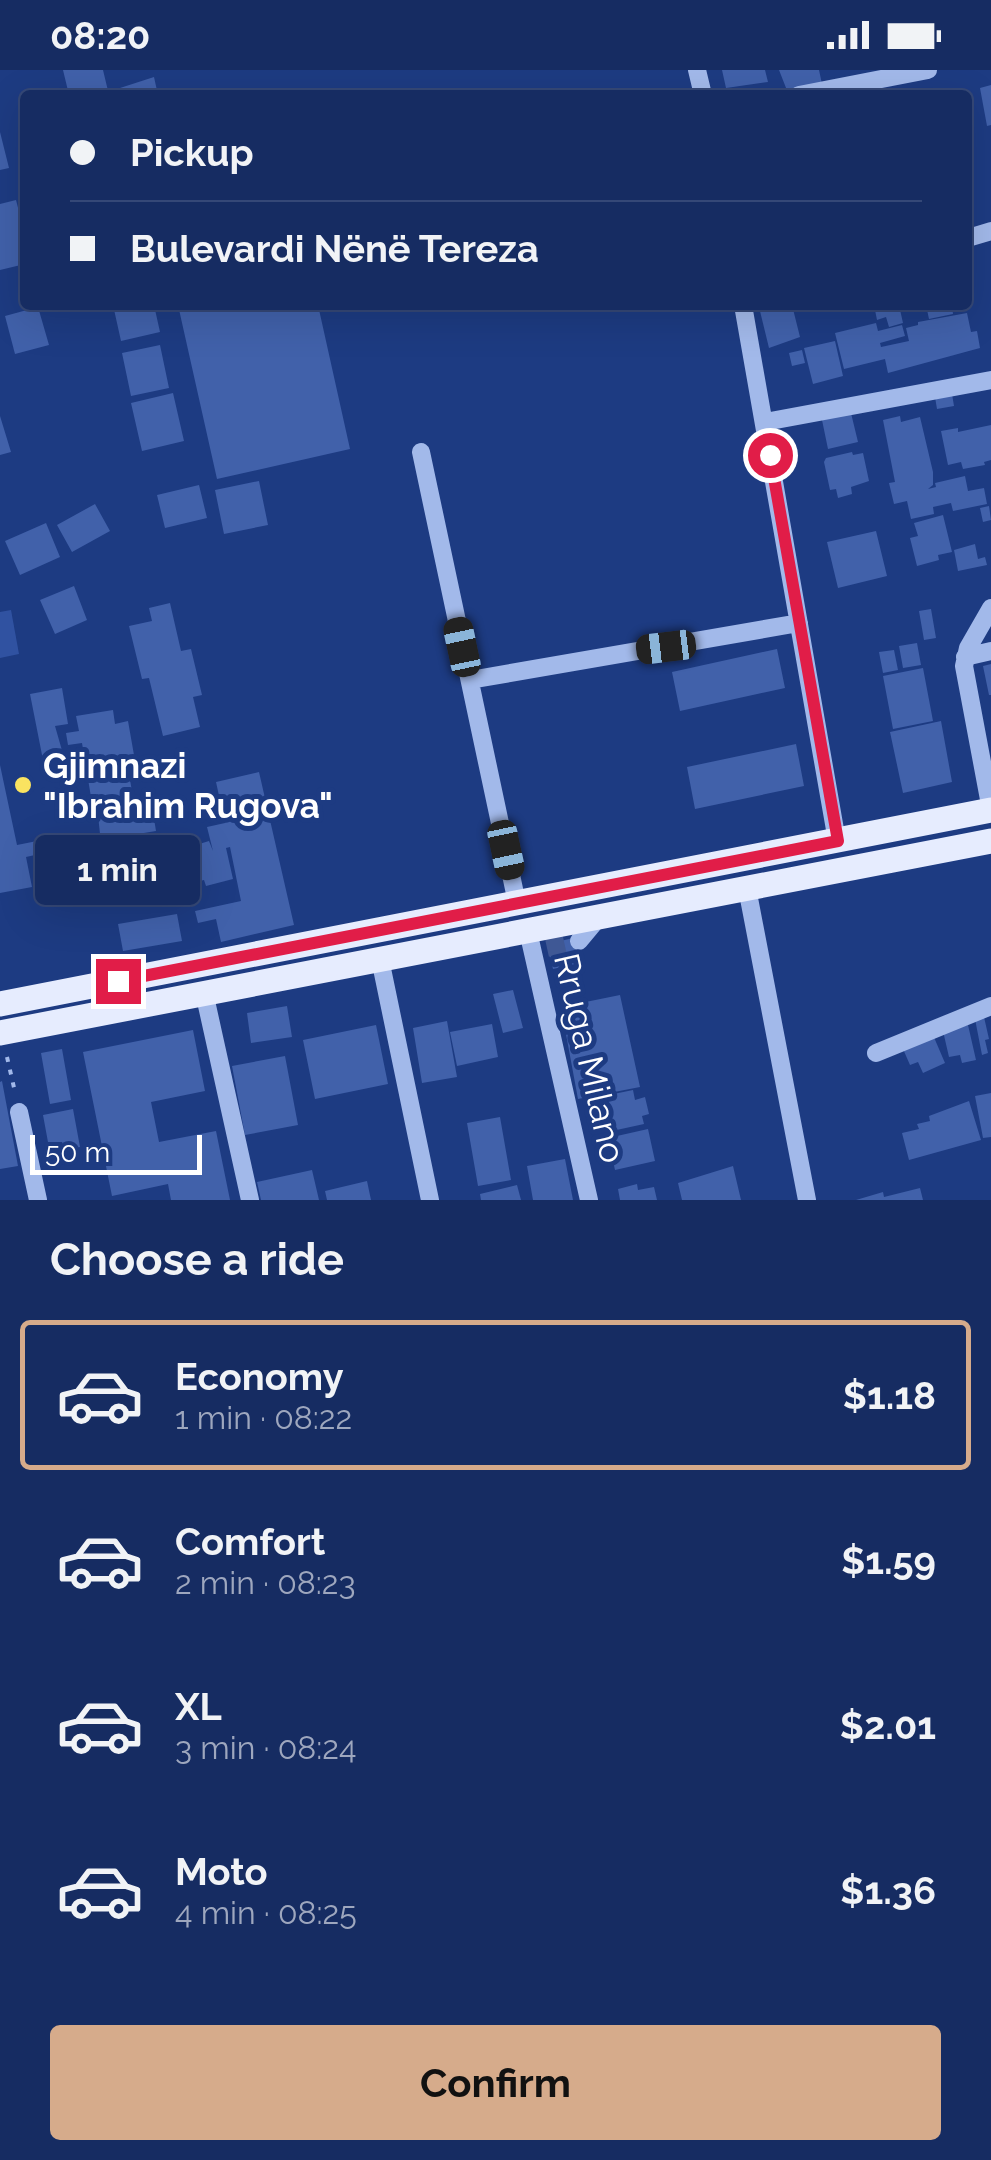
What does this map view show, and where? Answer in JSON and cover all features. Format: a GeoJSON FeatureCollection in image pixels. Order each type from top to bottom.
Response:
{"type":"FeatureCollection","features":[{"type":"Feature","properties":{"kind":"main road"},"geometry":{"type":"LineString","coordinates":[[0,1004],[991,810]]}},
{"type":"Feature","properties":{"kind":"main road"},"geometry":{"type":"LineString","coordinates":[[1,1033],[380,958],[536,943],[599,917],[991,841]]}},
{"type":"Feature","properties":{"kind":"street"},"geometry":{"type":"LineString","coordinates":[[825,90],[928,70]]}},
{"type":"Feature","properties":{"kind":"street"},"geometry":{"type":"LineString","coordinates":[[745,310],[838,841]]}},
{"type":"Feature","properties":{"kind":"street"},"geometry":{"type":"LineString","coordinates":[[765,422],[991,380]]}},
{"type":"Feature","properties":{"kind":"street"},"geometry":{"type":"LineString","coordinates":[[421,452],[517,903]]}},
{"type":"Feature","properties":{"kind":"street"},"geometry":{"type":"LineString","coordinates":[[991,608],[965,657],[965,682],[991,810]]}},
{"type":"Feature","properties":{"kind":"street"},"geometry":{"type":"LineString","coordinates":[[470,680],[799,623]]}},
{"type":"Feature","properties":{"kind":"street"},"geometry":{"type":"LineString","coordinates":[[965,657],[991,652]]}},
{"type":"Feature","properties":{"kind":"street"},"geometry":{"type":"LineString","coordinates":[[747,888],[807,1200]]}},
{"type":"Feature","properties":{"kind":"street"},"geometry":{"type":"LineString","coordinates":[[578,941],[599,917]]}},
{"type":"Feature","properties":{"kind":"street","name":"Rruga Milano"},"geometry":{"type":"LineString","coordinates":[[536,943],[589,1200]]}},
{"type":"Feature","properties":{"kind":"street"},"geometry":{"type":"LineString","coordinates":[[380,958],[430,1200]]}},
{"type":"Feature","properties":{"kind":"street"},"geometry":{"type":"LineString","coordinates":[[204,992],[250,1200]]}},
{"type":"Feature","properties":{"kind":"street"},"geometry":{"type":"LineString","coordinates":[[876,1053],[991,1006]]}},
{"type":"Feature","properties":{"kind":"street"},"geometry":{"type":"LineString","coordinates":[[20,1112],[38,1200]]}},
{"type":"Feature","properties":{"kind":"path"},"geometry":{"type":"LineString","coordinates":[[1,1033],[20,1112]]}},
{"type":"Feature","properties":{"kind":"shaded area"},"geometry":{"type":"Polygon","coordinates":[[[11,610],[19,654],[0,658],[0,612],[11,610]]]}},
{"type":"Feature","properties":{"kind":"building"},"geometry":{"type":"Polygon","coordinates":[[[63,70],[103,70],[108,90],[68,90],[63,70]]]}},
{"type":"Feature","properties":{"kind":"building"},"geometry":{"type":"Polygon","coordinates":[[[722,70],[765,70],[768,82],[726,88],[722,70]]]}},
{"type":"Feature","properties":{"kind":"building"},"geometry":{"type":"Polygon","coordinates":[[[779,70],[819,70],[822,84],[787,90],[779,70]]]}},
{"type":"Feature","properties":{"kind":"building"},"geometry":{"type":"Polygon","coordinates":[[[154,77],[157,90],[120,90],[154,77]]]}},
{"type":"Feature","properties":{"kind":"building"},"geometry":{"type":"Polygon","coordinates":[[[991,85],[991,125],[987,126],[980,88],[991,85]]]}},
{"type":"Feature","properties":{"kind":"building"},"geometry":{"type":"Polygon","coordinates":[[[0,132],[9,168],[0,170],[0,132]]]}},
{"type":"Feature","properties":{"kind":"building"},"geometry":{"type":"Polygon","coordinates":[[[16,200],[20,216],[20,265],[0,270],[0,204],[16,200]]]}},
{"type":"Feature","properties":{"kind":"building"},"geometry":{"type":"Polygon","coordinates":[[[39,310],[49,345],[15,354],[5,316],[39,310]]]}},
{"type":"Feature","properties":{"kind":"building"},"geometry":{"type":"Polygon","coordinates":[[[114,310],[155,310],[160,332],[121,341],[114,310]]]}},
{"type":"Feature","properties":{"kind":"building"},"geometry":{"type":"Polygon","coordinates":[[[179,310],[319,310],[350,449],[217,479],[179,310]]]}},
{"type":"Feature","properties":{"kind":"building"},"geometry":{"type":"Polygon","coordinates":[[[760,310],[793,310],[800,337],[769,348],[760,310]]]}},
{"type":"Feature","properties":{"kind":"building"},"geometry":{"type":"Polygon","coordinates":[[[875,310],[900,310],[903,323],[889,327],[886,317],[877,320],[875,310]]]}},
{"type":"Feature","properties":{"kind":"building"},"geometry":{"type":"Polygon","coordinates":[[[927,310],[953,310],[953,314],[929,319],[927,310]]]}},
{"type":"Feature","properties":{"kind":"building"},"geometry":{"type":"Polygon","coordinates":[[[967,313],[971,332],[977,331],[980,348],[888,373],[885,359],[844,369],[835,333],[876,323],[878,331],[902,325],[905,336],[880,343],[881,347],[909,341],[906,328],[918,322],[967,313]]]}},
{"type":"Feature","properties":{"kind":"building"},"geometry":{"type":"Polygon","coordinates":[[[835,341],[843,376],[813,384],[804,348],[835,341]]]}},
{"type":"Feature","properties":{"kind":"building"},"geometry":{"type":"Polygon","coordinates":[[[160,345],[169,388],[131,396],[122,353],[160,345]]]}},
{"type":"Feature","properties":{"kind":"building"},"geometry":{"type":"Polygon","coordinates":[[[802,350],[805,363],[792,366],[789,353],[802,350]]]}},
{"type":"Feature","properties":{"kind":"building"},"geometry":{"type":"Polygon","coordinates":[[[173,393],[184,441],[142,451],[131,403],[173,393]]]}},
{"type":"Feature","properties":{"kind":"building"},"geometry":{"type":"Polygon","coordinates":[[[952,394],[954,406],[937,409],[935,397],[952,394]]]}},
{"type":"Feature","properties":{"kind":"building"},"geometry":{"type":"Polygon","coordinates":[[[851,413],[858,442],[828,449],[822,420],[851,413]]]}},
{"type":"Feature","properties":{"kind":"building"},"geometry":{"type":"Polygon","coordinates":[[[0,416],[11,452],[0,455],[0,416]]]}},
{"type":"Feature","properties":{"kind":"building"},"geometry":{"type":"Polygon","coordinates":[[[900,416],[901,422],[920,417],[933,472],[933,485],[928,489],[936,487],[935,483],[965,476],[968,491],[984,488],[987,504],[953,511],[951,503],[933,507],[934,514],[911,519],[907,501],[894,504],[889,483],[895,482],[883,420],[900,416]]]}},
{"type":"Feature","properties":{"kind":"building"},"geometry":{"type":"Polygon","coordinates":[[[991,425],[991,460],[963,469],[961,462],[948,465],[941,431],[958,428],[958,432],[991,425]]]}},
{"type":"Feature","properties":{"kind":"building"},"geometry":{"type":"Polygon","coordinates":[[[863,453],[869,481],[851,487],[852,494],[838,498],[836,489],[830,490],[824,462],[826,458],[863,453]]]}},
{"type":"Feature","properties":{"kind":"building"},"geometry":{"type":"Polygon","coordinates":[[[259,481],[268,525],[224,534],[215,490],[259,481]]]}},
{"type":"Feature","properties":{"kind":"building"},"geometry":{"type":"Polygon","coordinates":[[[199,485],[207,518],[165,528],[157,495],[199,485]]]}},
{"type":"Feature","properties":{"kind":"building"},"geometry":{"type":"Polygon","coordinates":[[[95,504],[110,531],[72,552],[57,525],[95,504]]]}},
{"type":"Feature","properties":{"kind":"building"},"geometry":{"type":"Polygon","coordinates":[[[989,506],[991,520],[983,522],[980,508],[989,506]]]}},
{"type":"Feature","properties":{"kind":"building"},"geometry":{"type":"Polygon","coordinates":[[[943,515],[952,552],[917,566],[910,538],[918,536],[914,523],[943,515]]]}},
{"type":"Feature","properties":{"kind":"building"},"geometry":{"type":"Polygon","coordinates":[[[46,523],[60,557],[20,575],[5,541],[46,523]]]}},
{"type":"Feature","properties":{"kind":"building"},"geometry":{"type":"Polygon","coordinates":[[[876,531],[887,576],[838,588],[827,542],[876,531]]]}},
{"type":"Feature","properties":{"kind":"building"},"geometry":{"type":"Polygon","coordinates":[[[975,544],[978,559],[985,557],[987,565],[958,571],[954,550],[975,544]]]}},
{"type":"Feature","properties":{"kind":"building"},"geometry":{"type":"Polygon","coordinates":[[[74,586],[87,620],[55,634],[40,600],[74,586]]]}},
{"type":"Feature","properties":{"kind":"building"},"geometry":{"type":"Polygon","coordinates":[[[170,603],[181,651],[191,649],[202,695],[193,697],[200,727],[163,736],[149,678],[142,679],[129,626],[152,621],[149,608],[170,603]]]}},
{"type":"Feature","properties":{"kind":"building"},"geometry":{"type":"Polygon","coordinates":[[[931,609],[936,638],[924,640],[919,611],[931,609]]]}},
{"type":"Feature","properties":{"kind":"building"},"geometry":{"type":"Polygon","coordinates":[[[917,643],[921,665],[903,668],[899,646],[917,643]]]}},
{"type":"Feature","properties":{"kind":"building"},"geometry":{"type":"Polygon","coordinates":[[[777,649],[785,688],[680,711],[672,672],[777,649]]]}},
{"type":"Feature","properties":{"kind":"building"},"geometry":{"type":"Polygon","coordinates":[[[894,650],[898,670],[883,673],[879,652],[894,650]]]}},
{"type":"Feature","properties":{"kind":"building"},"geometry":{"type":"Polygon","coordinates":[[[991,664],[991,695],[989,695],[983,666],[991,664]]]}},
{"type":"Feature","properties":{"kind":"building"},"geometry":{"type":"Polygon","coordinates":[[[923,668],[933,721],[893,729],[883,676],[923,668]]]}},
{"type":"Feature","properties":{"kind":"building"},"geometry":{"type":"Polygon","coordinates":[[[62,688],[68,724],[55,726],[65,761],[44,765],[30,694],[62,688]]]}},
{"type":"Feature","properties":{"kind":"building"},"geometry":{"type":"Polygon","coordinates":[[[113,710],[115,724],[128,721],[134,755],[126,757],[133,797],[150,794],[156,831],[101,840],[107,873],[71,880],[64,841],[100,834],[82,743],[68,745],[66,733],[79,731],[76,716],[113,710]]]}},
{"type":"Feature","properties":{"kind":"building"},"geometry":{"type":"Polygon","coordinates":[[[941,721],[952,782],[903,793],[890,732],[941,721]]]}},
{"type":"Feature","properties":{"kind":"building"},"geometry":{"type":"Polygon","coordinates":[[[796,744],[804,786],[695,809],[687,767],[796,744]]]}},
{"type":"Feature","properties":{"kind":"building","name":"Gjimnazi \"Ibrahim Rugova\""},"geometry":{"type":"Polygon","coordinates":[[[0,765],[17,845],[42,840],[44,853],[26,857],[32,887],[0,893],[0,765]]]}},
{"type":"Feature","properties":{"kind":"building"},"geometry":{"type":"Polygon","coordinates":[[[259,772],[294,925],[221,942],[216,919],[198,923],[195,911],[241,901],[230,847],[226,848],[233,879],[206,886],[204,880],[187,884],[181,857],[198,853],[196,845],[209,841],[213,851],[207,827],[225,823],[216,782],[259,772]]]}},
{"type":"Feature","properties":{"kind":"building"},"geometry":{"type":"Polygon","coordinates":[[[177,914],[182,941],[123,951],[118,924],[177,914]]]}},
{"type":"Feature","properties":{"kind":"building"},"geometry":{"type":"Polygon","coordinates":[[[578,937],[584,962],[553,969],[547,944],[578,937]]]}},
{"type":"Feature","properties":{"kind":"building"},"geometry":{"type":"Polygon","coordinates":[[[513,990],[523,1028],[503,1033],[493,994],[513,990]]]}},
{"type":"Feature","properties":{"kind":"building"},"geometry":{"type":"Polygon","coordinates":[[[620,995],[640,1087],[578,1099],[561,1007],[620,995]]]}},
{"type":"Feature","properties":{"kind":"building"},"geometry":{"type":"Polygon","coordinates":[[[287,1006],[292,1037],[251,1043],[247,1013],[287,1006]]]}},
{"type":"Feature","properties":{"kind":"building"},"geometry":{"type":"Polygon","coordinates":[[[984,1017],[989,1039],[985,1040],[988,1053],[982,1055],[975,1019],[984,1017]]]}},
{"type":"Feature","properties":{"kind":"building"},"geometry":{"type":"Polygon","coordinates":[[[447,1021],[457,1077],[422,1083],[413,1028],[447,1021]]]}},
{"type":"Feature","properties":{"kind":"building"},"geometry":{"type":"Polygon","coordinates":[[[492,1024],[498,1057],[457,1066],[450,1032],[492,1024]]]}},
{"type":"Feature","properties":{"kind":"building"},"geometry":{"type":"Polygon","coordinates":[[[376,1025],[388,1084],[315,1099],[303,1040],[376,1025]]]}},
{"type":"Feature","properties":{"kind":"building"},"geometry":{"type":"Polygon","coordinates":[[[968,1025],[976,1060],[962,1063],[960,1055],[949,1057],[943,1031],[968,1025]]]}},
{"type":"Feature","properties":{"kind":"building"},"geometry":{"type":"Polygon","coordinates":[[[193,1030],[205,1091],[151,1102],[159,1142],[216,1131],[230,1200],[171,1200],[168,1184],[112,1196],[83,1052],[193,1030]]]}},
{"type":"Feature","properties":{"kind":"building"},"geometry":{"type":"Polygon","coordinates":[[[933,1035],[945,1063],[923,1073],[918,1062],[910,1065],[903,1049],[933,1035]]]}},
{"type":"Feature","properties":{"kind":"building"},"geometry":{"type":"Polygon","coordinates":[[[62,1049],[71,1100],[50,1104],[41,1053],[62,1049]]]}},
{"type":"Feature","properties":{"kind":"building"},"geometry":{"type":"Polygon","coordinates":[[[285,1056],[298,1125],[245,1135],[232,1066],[285,1056]]]}},
{"type":"Feature","properties":{"kind":"building"},"geometry":{"type":"Polygon","coordinates":[[[0,1082],[18,1166],[0,1169],[0,1082]]]}},
{"type":"Feature","properties":{"kind":"building"},"geometry":{"type":"Polygon","coordinates":[[[633,1090],[635,1100],[645,1097],[649,1114],[642,1116],[644,1124],[612,1131],[604,1096],[633,1090]]]}},
{"type":"Feature","properties":{"kind":"building"},"geometry":{"type":"Polygon","coordinates":[[[991,1093],[991,1137],[983,1138],[975,1096],[991,1093]]]}},
{"type":"Feature","properties":{"kind":"building"},"geometry":{"type":"Polygon","coordinates":[[[969,1101],[981,1140],[909,1160],[902,1133],[919,1129],[917,1124],[930,1121],[929,1116],[969,1101]]]}},
{"type":"Feature","properties":{"kind":"building"},"geometry":{"type":"Polygon","coordinates":[[[73,1109],[80,1147],[50,1153],[43,1115],[73,1109]]]}},
{"type":"Feature","properties":{"kind":"building"},"geometry":{"type":"Polygon","coordinates":[[[500,1117],[511,1180],[478,1186],[467,1123],[500,1117]]]}},
{"type":"Feature","properties":{"kind":"building"},"geometry":{"type":"Polygon","coordinates":[[[648,1129],[655,1161],[615,1170],[608,1138],[648,1129]]]}},
{"type":"Feature","properties":{"kind":"building"},"geometry":{"type":"Polygon","coordinates":[[[565,1159],[573,1200],[533,1200],[527,1166],[565,1159]]]}},
{"type":"Feature","properties":{"kind":"building"},"geometry":{"type":"Polygon","coordinates":[[[733,1166],[741,1200],[682,1200],[678,1183],[733,1166]]]}},
{"type":"Feature","properties":{"kind":"building"},"geometry":{"type":"Polygon","coordinates":[[[312,1170],[319,1200],[261,1200],[257,1182],[312,1170]]]}},
{"type":"Feature","properties":{"kind":"building"},"geometry":{"type":"Polygon","coordinates":[[[367,1181],[371,1200],[327,1200],[325,1191],[367,1181]]]}},
{"type":"Feature","properties":{"kind":"building"},"geometry":{"type":"Polygon","coordinates":[[[637,1184],[638,1190],[654,1187],[657,1200],[620,1200],[618,1189],[637,1184]]]}},
{"type":"Feature","properties":{"kind":"building"},"geometry":{"type":"Polygon","coordinates":[[[517,1185],[521,1200],[481,1200],[480,1194],[517,1185]]]}},
{"type":"Feature","properties":{"kind":"building"},"geometry":{"type":"Polygon","coordinates":[[[920,1188],[923,1200],[856,1200],[883,1192],[884,1197],[920,1188]]]}},
{"type":"Feature","properties":{"kind":"tunnel"},"geometry":{"type":"LineString","coordinates":[[547,948],[579,941]]}},
{"type":"Feature","properties":{"kind":"place","name":"Gjimnazi \"Ibrahim Rugova\""},"geometry":{"type":"Point","coordinates":[23,785]}},
{"type":"Feature","properties":{"kind":"route"},"geometry":{"type":"LineString","coordinates":[[118,981],[838,841],[770,455]]}}]}
